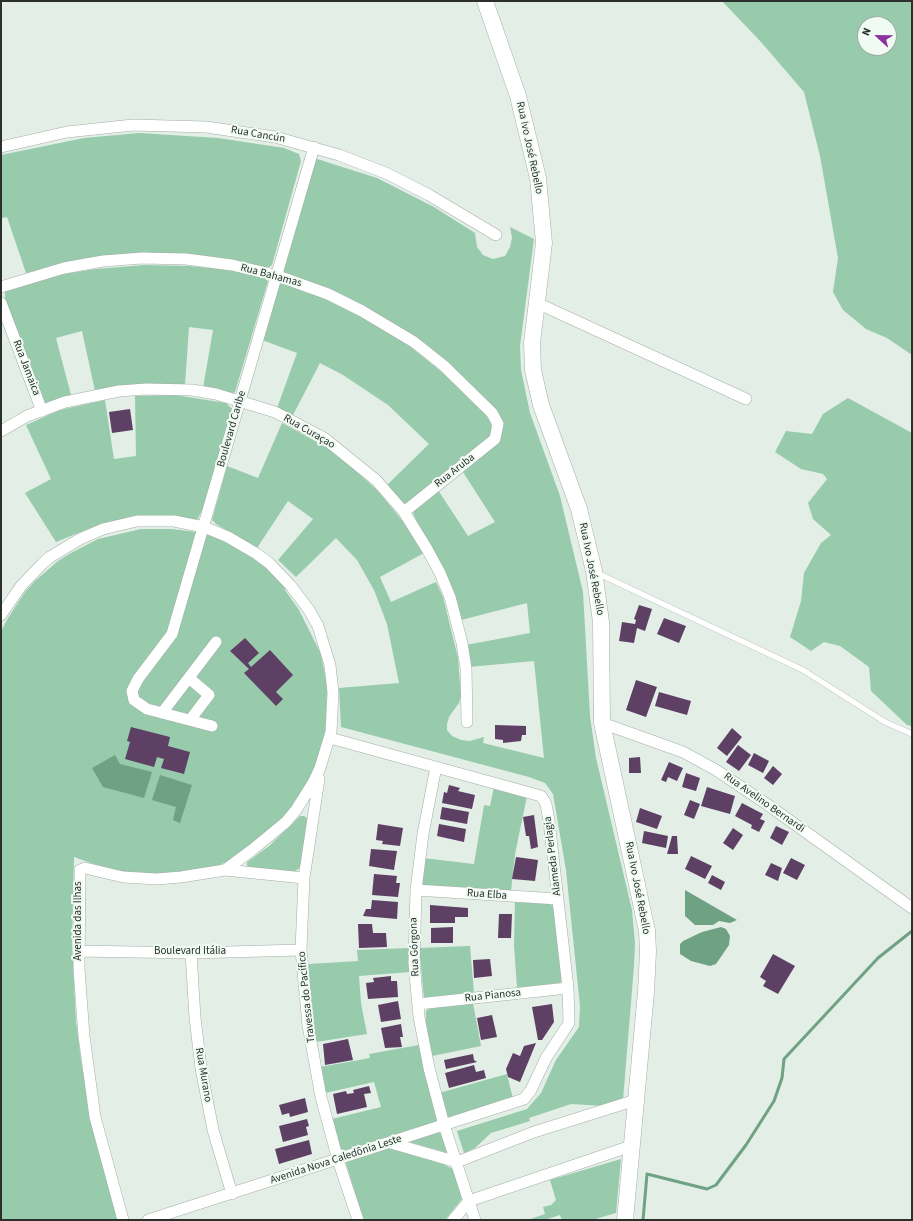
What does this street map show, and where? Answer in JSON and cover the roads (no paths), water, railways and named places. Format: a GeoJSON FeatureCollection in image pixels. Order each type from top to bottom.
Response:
{"type":"FeatureCollection","features":[{"type":"Feature","properties":{"kind":"street","name":"Rua Ivo José Rebello"},"geometry":{"type":"LineString","coordinates":[[485,1],[518,96],[538,178],[544,243],[532,358],[536,387],[579,509],[594,571],[601,622],[602,723],[647,931],[648,951],[646,992],[636,1100],[622,1219]]}},
{"type":"Feature","properties":{"kind":"street","name":"Rua Cancún"},"geometry":{"type":"LineString","coordinates":[[1,147],[67,132],[117,125],[152,124],[227,129],[274,137],[314,147],[355,160],[388,174],[429,195],[496,235]]}},
{"type":"Feature","properties":{"kind":"street","name":"Boulevard Caribe"},"geometry":{"type":"LineString","coordinates":[[162,713],[146,709],[134,700],[132,691],[138,679],[172,634],[204,527],[275,275],[314,147]]}},
{"type":"Feature","properties":{"kind":"street","name":"Rua Bahamas"},"geometry":{"type":"LineString","coordinates":[[1,287],[64,268],[122,259],[165,258],[208,262],[275,275],[347,303],[414,342],[461,382],[492,413],[498,424]]}},
{"type":"Feature","properties":{"kind":"street","name":"Rua Jamaica"},"geometry":{"type":"LineString","coordinates":[[1,303],[42,411]]}},
{"type":"Feature","properties":{"kind":"street"},"geometry":{"type":"LineString","coordinates":[[537,303],[746,399]]}},
{"type":"Feature","properties":{"kind":"street","name":"Rua Curaçao"},"geometry":{"type":"LineString","coordinates":[[1,431],[27,416],[65,402],[85,397],[146,389],[192,390],[216,394],[275,412],[324,438],[376,480],[404,512],[427,549],[450,597],[462,643],[466,668],[467,722]]}},
{"type":"Feature","properties":{"kind":"street","name":"Rua Aruba"},"geometry":{"type":"LineString","coordinates":[[404,512],[495,439],[498,424]]}},
{"type":"Feature","properties":{"kind":"street","name":"Avenida das Ilhas"},"geometry":{"type":"LineString","coordinates":[[1,615],[21,586],[42,564],[63,548],[92,534],[118,525],[137,521],[174,521],[204,527],[228,537],[257,554],[292,586],[318,626],[330,665],[333,693],[330,738],[320,768],[306,796],[286,822],[248,854],[225,870],[157,879],[123,877],[85,868],[80,870],[79,952],[84,1036],[92,1096],[101,1143],[123,1220]]}},
{"type":"Feature","properties":{"kind":"street"},"geometry":{"type":"LineString","coordinates":[[212,726],[162,713],[216,642]]}},
{"type":"Feature","properties":{"kind":"street"},"geometry":{"type":"LineString","coordinates":[[189,678],[209,695],[190,720]]}},
{"type":"Feature","properties":{"kind":"street","name":"Rua Avelino Bernardi"},"geometry":{"type":"LineString","coordinates":[[602,723],[682,752],[716,770],[768,805],[912,908]]}},
{"type":"Feature","properties":{"kind":"street","name":"Alameda Perlagia"},"geometry":{"type":"LineString","coordinates":[[330,738],[541,796],[546,804],[568,988],[569,1024],[546,1058],[531,1090],[524,1099]]}},
{"type":"Feature","properties":{"kind":"street","name":"Rua Górgona"},"geometry":{"type":"LineString","coordinates":[[436,767],[423,834],[416,890],[414,942],[418,1004],[426,1054],[444,1125],[475,1220]]}},
{"type":"Feature","properties":{"kind":"street","name":"Travessa do Pacífico"},"geometry":{"type":"LineString","coordinates":[[320,768],[304,878],[301,950],[312,1046],[321,1097],[338,1160],[358,1220]]}},
{"type":"Feature","properties":{"kind":"street"},"geometry":{"type":"LineString","coordinates":[[225,870],[304,878]]}},
{"type":"Feature","properties":{"kind":"street","name":"Rua Elba"},"geometry":{"type":"LineString","coordinates":[[416,890],[558,900]]}},
{"type":"Feature","properties":{"kind":"street","name":"Boulevard Itália"},"geometry":{"type":"LineString","coordinates":[[79,952],[191,953],[301,950]]}},
{"type":"Feature","properties":{"kind":"street","name":"Rua Murano"},"geometry":{"type":"LineString","coordinates":[[191,953],[195,1018],[202,1073],[213,1130],[232,1194]]}},
{"type":"Feature","properties":{"kind":"street","name":"Rua Pianosa"},"geometry":{"type":"LineString","coordinates":[[418,1004],[568,988]]}},
{"type":"Feature","properties":{"kind":"street","name":"Avenida Nova Caledônia Leste"},"geometry":{"type":"LineString","coordinates":[[148,1220],[524,1099]]}},
{"type":"Feature","properties":{"kind":"street"},"geometry":{"type":"LineString","coordinates":[[391,1143],[457,1162],[534,1132],[636,1100]]}},
{"type":"Feature","properties":{"kind":"street"},"geometry":{"type":"LineString","coordinates":[[453,1220],[469,1201],[631,1146]]}},
{"type":"Feature","properties":{"kind":"lane"},"geometry":{"type":"LineString","coordinates":[[594,571],[803,670],[885,722],[912,734]]}},
{"type":"Feature","properties":{"kind":"waterway"},"geometry":{"type":"LineString","coordinates":[[643,1220],[647,1174],[707,1189],[716,1185],[746,1145],[774,1101],[782,1078],[784,1059],[878,958],[912,931]]}}]}
